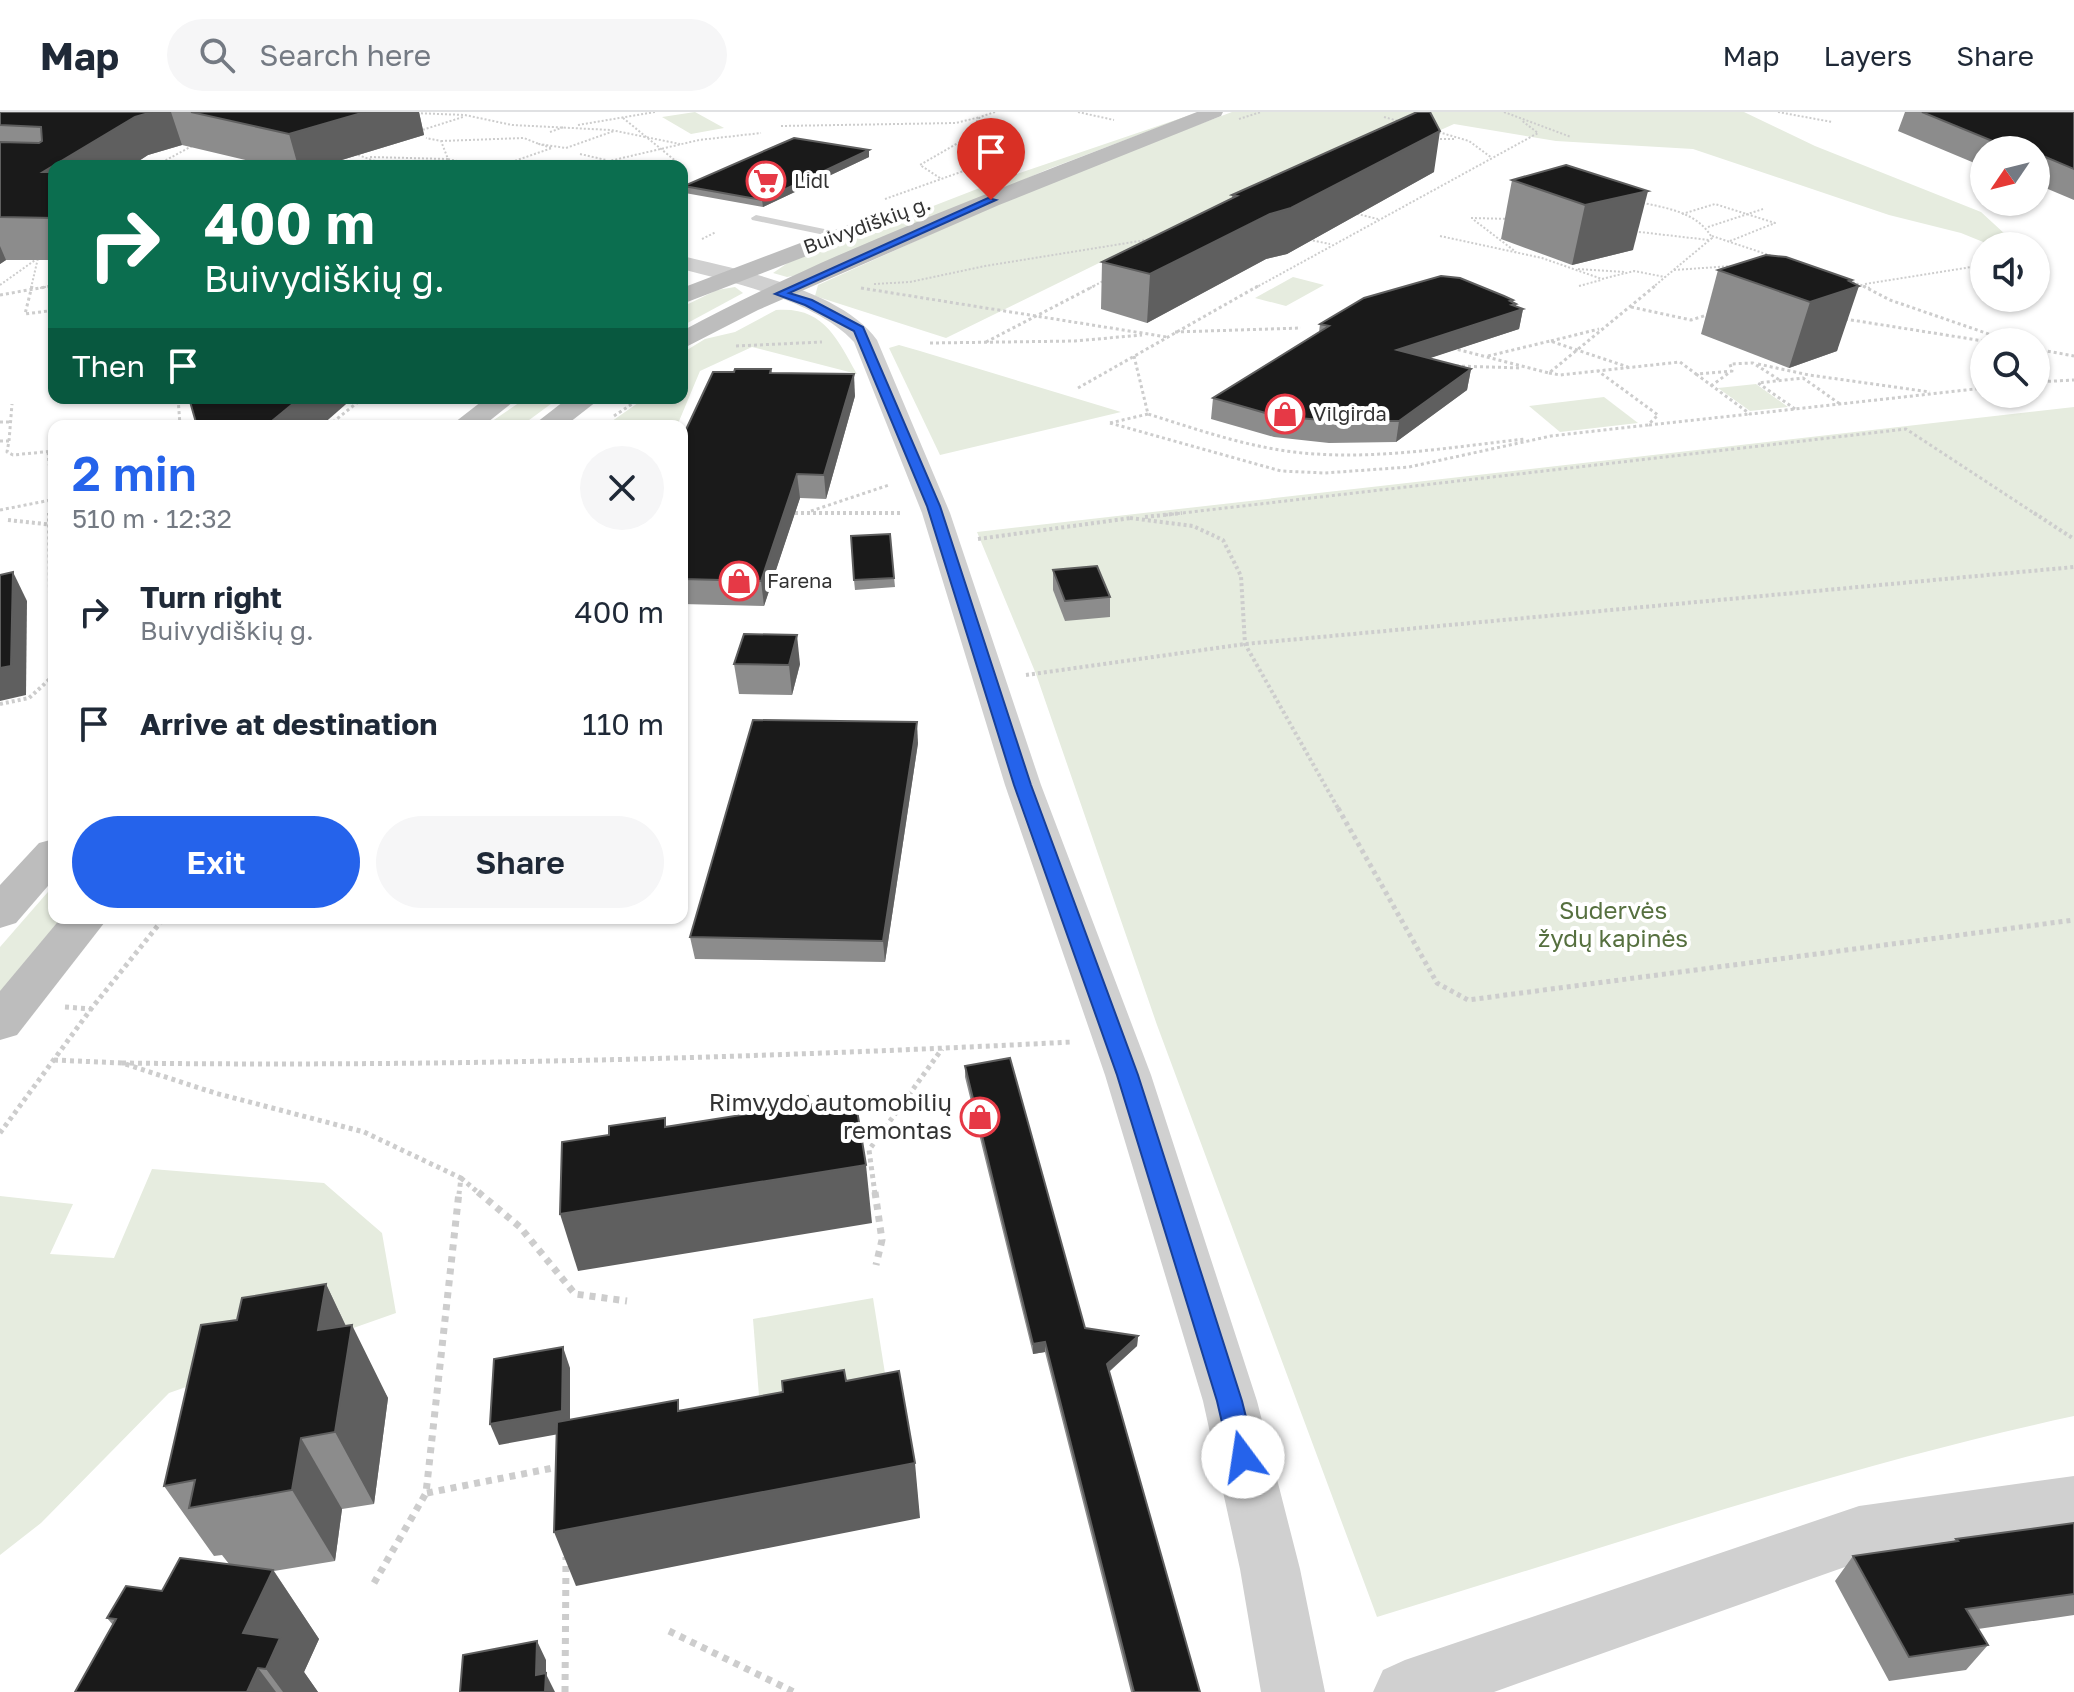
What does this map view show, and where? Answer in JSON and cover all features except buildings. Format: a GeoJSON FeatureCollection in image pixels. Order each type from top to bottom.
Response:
{"type":"FeatureCollection","features":[{"type":"Feature","properties":{"kind":"main road","name":"Buivydiškių g."},"geometry":{"type":"LineString","coordinates":[[950,194],[1190,112]]}},
{"type":"Feature","properties":{"kind":"main road","name":"Buivydiškių g."},"geometry":{"type":"LineString","coordinates":[[688,338],[749,305],[1065,169],[1214,112]]}},
{"type":"Feature","properties":{"kind":"main road","name":"Buivydiškių g."},"geometry":{"type":"LineString","coordinates":[[688,294],[895,214]]}},
{"type":"Feature","properties":{"kind":"main road"},"geometry":{"type":"LineString","coordinates":[[473,420],[495,404]]}},
{"type":"Feature","properties":{"kind":"main road"},"geometry":{"type":"LineString","coordinates":[[555,420],[578,404]]}},
{"type":"Feature","properties":{"kind":"main road"},"geometry":{"type":"LineString","coordinates":[[0,913],[48,859]]}},
{"type":"Feature","properties":{"kind":"main road"},"geometry":{"type":"LineString","coordinates":[[0,1023],[81,924]]}},
{"type":"Feature","properties":{"kind":"street"},"geometry":{"type":"LineString","coordinates":[[688,264],[844,318],[859,329],[865,340],[941,528],[1023,785],[1116,1038],[1230,1401],[1270,1569],[1293,1692]]}},
{"type":"Feature","properties":{"kind":"street"},"geometry":{"type":"LineString","coordinates":[[1405,1692],[1859,1534],[2074,1503]]}},
{"type":"Feature","properties":{"kind":"lane"},"geometry":{"type":"LineString","coordinates":[[756,218],[839,235]]}},
{"type":"Feature","properties":{"kind":"path"},"geometry":{"type":"LineString","coordinates":[[405,112],[467,116],[512,125],[613,131],[680,144]]}},
{"type":"Feature","properties":{"kind":"path"},"geometry":{"type":"LineString","coordinates":[[623,112],[626,123],[674,160]]}},
{"type":"Feature","properties":{"kind":"path"},"geometry":{"type":"LineString","coordinates":[[550,132],[655,112]]}},
{"type":"Feature","properties":{"kind":"path"},"geometry":{"type":"LineString","coordinates":[[1078,112],[1114,120]]}},
{"type":"Feature","properties":{"kind":"path"},"geometry":{"type":"LineString","coordinates":[[1504,112],[1571,137]]}},
{"type":"Feature","properties":{"kind":"path"},"geometry":{"type":"LineString","coordinates":[[1778,112],[1832,122]]}},
{"type":"Feature","properties":{"kind":"path"},"geometry":{"type":"LineString","coordinates":[[781,126],[956,123],[992,113]]}},
{"type":"Feature","properties":{"kind":"path"},"geometry":{"type":"LineString","coordinates":[[414,132],[467,116]]}},
{"type":"Feature","properties":{"kind":"path"},"geometry":{"type":"LineString","coordinates":[[980,117],[963,140],[920,165],[941,178],[998,163]]}},
{"type":"Feature","properties":{"kind":"path"},"geometry":{"type":"LineString","coordinates":[[1384,117],[1405,123]]}},
{"type":"Feature","properties":{"kind":"path"},"geometry":{"type":"LineString","coordinates":[[539,144],[566,148],[613,131],[623,118]]}},
{"type":"Feature","properties":{"kind":"path"},"geometry":{"type":"LineString","coordinates":[[1078,388],[1174,332],[1538,133],[1521,120]]}},
{"type":"Feature","properties":{"kind":"path"},"geometry":{"type":"LineString","coordinates":[[1425,128],[1469,141],[1492,158]]}},
{"type":"Feature","properties":{"kind":"path"},"geometry":{"type":"LineString","coordinates":[[615,160],[680,144],[761,133]]}},
{"type":"Feature","properties":{"kind":"path"},"geometry":{"type":"LineString","coordinates":[[426,138],[441,141],[524,138],[566,151]]}},
{"type":"Feature","properties":{"kind":"path"},"geometry":{"type":"LineString","coordinates":[[1431,139],[1459,138]]}},
{"type":"Feature","properties":{"kind":"path"},"geometry":{"type":"LineString","coordinates":[[441,141],[448,159]]}},
{"type":"Feature","properties":{"kind":"path"},"geometry":{"type":"LineString","coordinates":[[186,143],[206,148]]}},
{"type":"Feature","properties":{"kind":"path"},"geometry":{"type":"LineString","coordinates":[[166,160],[194,145]]}},
{"type":"Feature","properties":{"kind":"path"},"geometry":{"type":"LineString","coordinates":[[517,160],[552,148]]}},
{"type":"Feature","properties":{"kind":"path"},"geometry":{"type":"LineString","coordinates":[[580,154],[607,160]]}},
{"type":"Feature","properties":{"kind":"path"},"geometry":{"type":"LineString","coordinates":[[358,155],[452,160]]}},
{"type":"Feature","properties":{"kind":"path"},"geometry":{"type":"LineString","coordinates":[[370,157],[374,160]]}},
{"type":"Feature","properties":{"kind":"path"},"geometry":{"type":"LineString","coordinates":[[1627,198],[1681,214],[1708,227],[1763,209]]}},
{"type":"Feature","properties":{"kind":"path"},"geometry":{"type":"LineString","coordinates":[[1681,214],[1715,204],[1775,223],[1729,241]]}},
{"type":"Feature","properties":{"kind":"path"},"geometry":{"type":"LineString","coordinates":[[1343,211],[1379,219]]}},
{"type":"Feature","properties":{"kind":"path"},"geometry":{"type":"LineString","coordinates":[[1514,220],[1471,218],[1517,253]]}},
{"type":"Feature","properties":{"kind":"path"},"geometry":{"type":"LineString","coordinates":[[1708,227],[1711,238]]}},
{"type":"Feature","properties":{"kind":"path"},"geometry":{"type":"LineString","coordinates":[[1619,229],[1729,241],[1788,261],[1773,262]]}},
{"type":"Feature","properties":{"kind":"path"},"geometry":{"type":"LineString","coordinates":[[702,239],[716,232]]}},
{"type":"Feature","properties":{"kind":"path"},"geometry":{"type":"LineString","coordinates":[[1296,236],[1331,245]]}},
{"type":"Feature","properties":{"kind":"path"},"geometry":{"type":"LineString","coordinates":[[1440,236],[1542,258],[1602,279]]}},
{"type":"Feature","properties":{"kind":"path"},"geometry":{"type":"LineString","coordinates":[[1154,238],[985,266],[910,282],[859,286],[1167,337]]}},
{"type":"Feature","properties":{"kind":"path"},"geometry":{"type":"LineString","coordinates":[[1549,373],[1711,238]]}},
{"type":"Feature","properties":{"kind":"path"},"geometry":{"type":"LineString","coordinates":[[0,285],[46,252]]}},
{"type":"Feature","properties":{"kind":"path"},"geometry":{"type":"LineString","coordinates":[[38,258],[28,290],[25,314],[48,311]]}},
{"type":"Feature","properties":{"kind":"path"},"geometry":{"type":"LineString","coordinates":[[1673,270],[1742,265]]}},
{"type":"Feature","properties":{"kind":"path"},"geometry":{"type":"LineString","coordinates":[[1860,285],[1970,267]]}},
{"type":"Feature","properties":{"kind":"path"},"geometry":{"type":"LineString","coordinates":[[1573,269],[1665,277]]}},
{"type":"Feature","properties":{"kind":"path"},"geometry":{"type":"LineString","coordinates":[[1579,286],[1628,272]]}},
{"type":"Feature","properties":{"kind":"path"},"geometry":{"type":"LineString","coordinates":[[986,342],[1118,273]]}},
{"type":"Feature","properties":{"kind":"path"},"geometry":{"type":"LineString","coordinates":[[1839,278],[1890,300],[1971,328]]}},
{"type":"Feature","properties":{"kind":"path"},"geometry":{"type":"LineString","coordinates":[[0,295],[48,286]]}},
{"type":"Feature","properties":{"kind":"path"},"geometry":{"type":"LineString","coordinates":[[1630,307],[1691,320],[1717,312]]}},
{"type":"Feature","properties":{"kind":"path"},"geometry":{"type":"LineString","coordinates":[[1845,319],[1970,339]]}},
{"type":"Feature","properties":{"kind":"path"},"geometry":{"type":"LineString","coordinates":[[1174,332],[1301,328]]}},
{"type":"Feature","properties":{"kind":"path"},"geometry":{"type":"LineString","coordinates":[[1450,341],[1486,357],[1604,328]]}},
{"type":"Feature","properties":{"kind":"path"},"geometry":{"type":"LineString","coordinates":[[930,343],[1075,341],[1151,334]]}},
{"type":"Feature","properties":{"kind":"path"},"geometry":{"type":"LineString","coordinates":[[730,346],[865,340]]}},
{"type":"Feature","properties":{"kind":"path"},"geometry":{"type":"LineString","coordinates":[[1550,341],[1579,348],[1631,368]]}},
{"type":"Feature","properties":{"kind":"path"},"geometry":{"type":"LineString","coordinates":[[1447,347],[1560,375],[1680,362],[1750,414]]}},
{"type":"Feature","properties":{"kind":"path"},"geometry":{"type":"LineString","coordinates":[[2050,352],[2074,356]]}},
{"type":"Feature","properties":{"kind":"path"},"geometry":{"type":"LineString","coordinates":[[1134,356],[1148,414]]}},
{"type":"Feature","properties":{"kind":"path"},"geometry":{"type":"LineString","coordinates":[[1732,371],[1730,364],[1753,363],[1823,377],[1943,393]]}},
{"type":"Feature","properties":{"kind":"path"},"geometry":{"type":"LineString","coordinates":[[1753,363],[1781,381]]}},
{"type":"Feature","properties":{"kind":"path"},"geometry":{"type":"LineString","coordinates":[[1455,366],[1532,368]]}},
{"type":"Feature","properties":{"kind":"path"},"geometry":{"type":"LineString","coordinates":[[1598,371],[1658,415],[1648,425]]}},
{"type":"Feature","properties":{"kind":"path"},"geometry":{"type":"LineString","coordinates":[[1696,374],[1732,371]]}},
{"type":"Feature","properties":{"kind":"path"},"geometry":{"type":"LineString","coordinates":[[1711,386],[1732,371]]}},
{"type":"Feature","properties":{"kind":"path"},"geometry":{"type":"LineString","coordinates":[[1795,409],[1758,383],[1803,378],[1841,404]]}},
{"type":"Feature","properties":{"kind":"path"},"geometry":{"type":"LineString","coordinates":[[2050,380],[2074,380]]}},
{"type":"Feature","properties":{"kind":"path"},"geometry":{"type":"LineString","coordinates":[[1551,436],[1409,467],[1325,473],[1281,471],[1110,423],[1148,414],[1263,447],[1304,453],[1364,454],[1970,390]]}},
{"type":"Feature","properties":{"kind":"path"},"geometry":{"type":"LineString","coordinates":[[12,404],[7,452],[13,455],[48,452]]}},
{"type":"Feature","properties":{"kind":"path"},"geometry":{"type":"LineString","coordinates":[[334,420],[355,404]]}},
{"type":"Feature","properties":{"kind":"path"},"geometry":{"type":"LineString","coordinates":[[610,419],[632,404]]}},
{"type":"Feature","properties":{"kind":"path"},"geometry":{"type":"LineString","coordinates":[[0,422],[11,422]]}},
{"type":"Feature","properties":{"kind":"path"},"geometry":{"type":"LineString","coordinates":[[789,513],[941,528],[1130,518],[1906,429],[2074,539]]}},
{"type":"Feature","properties":{"kind":"path"},"geometry":{"type":"LineString","coordinates":[[0,441],[9,441]]}},
{"type":"Feature","properties":{"kind":"path"},"geometry":{"type":"LineString","coordinates":[[804,513],[890,485]]}},
{"type":"Feature","properties":{"kind":"path"},"geometry":{"type":"LineString","coordinates":[[0,510],[48,501]]}},
{"type":"Feature","properties":{"kind":"path"},"geometry":{"type":"LineString","coordinates":[[1130,518],[1183,524],[1210,532],[1223,540],[1241,576],[1245,644],[1437,983],[1453,994],[1468,1000],[2074,920]]}},
{"type":"Feature","properties":{"kind":"path"},"geometry":{"type":"LineString","coordinates":[[8,520],[48,525]]}},
{"type":"Feature","properties":{"kind":"path"},"geometry":{"type":"LineString","coordinates":[[989,681],[1245,644],[2074,567]]}},
{"type":"Feature","properties":{"kind":"path"},"geometry":{"type":"LineString","coordinates":[[0,704],[29,698],[48,681]]}},
{"type":"Feature","properties":{"kind":"path"},"geometry":{"type":"LineString","coordinates":[[0,1133],[159,924]]}},
{"type":"Feature","properties":{"kind":"path"},"geometry":{"type":"LineString","coordinates":[[54,1060],[278,1065],[943,1049],[1116,1038]]}},
{"type":"Feature","properties":{"kind":"path"},"geometry":{"type":"LineString","coordinates":[[876,1265],[882,1240],[869,1150],[943,1049]]}},
{"type":"Feature","properties":{"kind":"path"},"geometry":{"type":"LineString","coordinates":[[122,1063],[215,1093],[364,1132],[461,1178],[520,1227],[575,1294],[627,1301]]}},
{"type":"Feature","properties":{"kind":"path"},"geometry":{"type":"LineString","coordinates":[[374,1583],[426,1493],[461,1178]]}},
{"type":"Feature","properties":{"kind":"path"},"geometry":{"type":"LineString","coordinates":[[426,1493],[567,1465]]}},
{"type":"Feature","properties":{"kind":"path"},"geometry":{"type":"LineString","coordinates":[[565,1692],[566,1543]]}},
{"type":"Feature","properties":{"kind":"path"},"geometry":{"type":"LineString","coordinates":[[669,1631],[794,1692]]}},
{"type":"Feature","properties":{"kind":"green space"},"geometry":{"type":"Polygon","coordinates":[[[695,112],[724,128],[691,134],[662,117],[695,112]]]}},
{"type":"Feature","properties":{"kind":"green space"},"geometry":{"type":"Polygon","coordinates":[[[1199,112],[1046,170],[814,272],[787,277],[773,273],[789,262],[1008,177],[1199,112]]]}},
{"type":"Feature","properties":{"kind":"green space"},"geometry":{"type":"Polygon","coordinates":[[[1232,112],[1744,112],[1815,146],[1970,208],[1970,216],[1985,216],[2003,232],[1970,232],[1970,237],[1889,215],[1693,149],[1556,141],[1454,124],[1291,197],[1252,188],[946,338],[815,296],[818,285],[1056,178],[1232,112]]]}},
{"type":"Feature","properties":{"kind":"green space"},"geometry":{"type":"Polygon","coordinates":[[[1293,277],[1324,285],[1286,306],[1255,298],[1293,277]]]}},
{"type":"Feature","properties":{"kind":"green space"},"geometry":{"type":"Polygon","coordinates":[[[735,287],[743,293],[688,323],[688,304],[717,290],[735,287]]]}},
{"type":"Feature","properties":{"kind":"green space"},"geometry":{"type":"Polygon","coordinates":[[[776,310],[806,313],[827,327],[857,374],[752,347],[700,371],[688,400],[688,349],[705,339],[735,332],[776,310]]]}},
{"type":"Feature","properties":{"kind":"green space"},"geometry":{"type":"Polygon","coordinates":[[[899,345],[1121,412],[940,455],[889,348],[899,345]]]}},
{"type":"Feature","properties":{"kind":"green space"},"geometry":{"type":"Polygon","coordinates":[[[1756,384],[1788,407],[1750,411],[1718,388],[1756,384]]]}},
{"type":"Feature","properties":{"kind":"green space"},"geometry":{"type":"Polygon","coordinates":[[[1604,397],[1638,423],[1560,432],[1529,406],[1604,397]]]}},
{"type":"Feature","properties":{"kind":"green space"},"geometry":{"type":"Polygon","coordinates":[[[517,404],[551,404],[529,420],[494,420],[517,404]]]}},
{"type":"Feature","properties":{"kind":"green space"},"geometry":{"type":"Polygon","coordinates":[[[636,404],[686,404],[680,420],[614,420],[636,404]]]}},
{"type":"Feature","properties":{"kind":"green space","name":"Sudervės žydų kapinės"},"geometry":{"type":"Polygon","coordinates":[[[2074,407],[2074,1416],[1898,1459],[1724,1509],[1377,1617],[1157,1025],[1036,674],[977,532],[2074,407]]]}},
{"type":"Feature","properties":{"kind":"green space"},"geometry":{"type":"Polygon","coordinates":[[[48,892],[48,924],[59,924],[0,992],[0,947],[48,892]]]}},
{"type":"Feature","properties":{"kind":"green space"},"geometry":{"type":"Polygon","coordinates":[[[152,1169],[324,1183],[382,1233],[396,1313],[169,1393],[41,1523],[0,1555],[0,1196],[73,1204],[50,1254],[114,1258],[152,1169]]]}},
{"type":"Feature","properties":{"kind":"green space"},"geometry":{"type":"Polygon","coordinates":[[[873,1298],[887,1386],[760,1409],[753,1319],[873,1298]]]}},
{"type":"Feature","properties":{"kind":"place","name":"Lidl"},"geometry":{"type":"Point","coordinates":[766,181]}},
{"type":"Feature","properties":{"kind":"place","name":"Vilgirda"},"geometry":{"type":"Point","coordinates":[1285,414]}},
{"type":"Feature","properties":{"kind":"place","name":"Farena"},"geometry":{"type":"Point","coordinates":[739,581]}},
{"type":"Feature","properties":{"kind":"place","name":"Rimvydo automobilių remontas"},"geometry":{"type":"Point","coordinates":[980,1117]}},
{"type":"Feature","properties":{"kind":"route"},"geometry":{"type":"LineString","coordinates":[[991,200],[780,294],[844,318],[859,329],[933,506],[1023,785],[1128,1075],[1230,1401],[1243,1457]]}}]}
